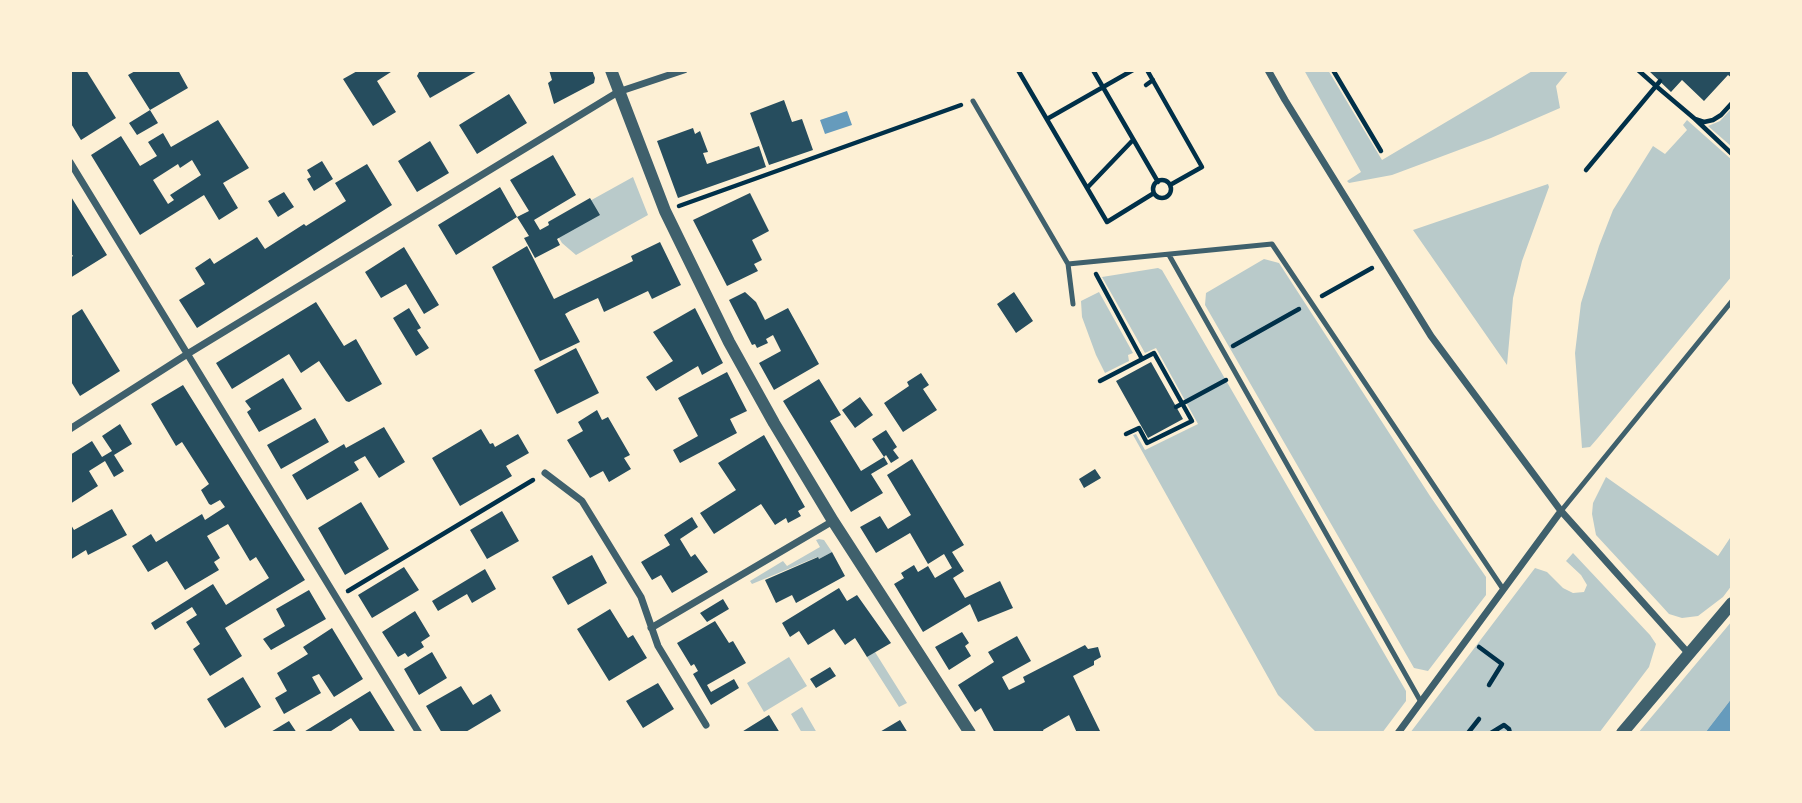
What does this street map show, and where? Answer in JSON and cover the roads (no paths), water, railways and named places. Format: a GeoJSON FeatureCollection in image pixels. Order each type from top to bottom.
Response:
{"type":"FeatureCollection","features":[{"type":"Feature","properties":{"kind":"street"},"geometry":{"type":"LineString","coordinates":[[611,70],[665,211],[729,342],[833,521],[970,733]]}},
{"type":"Feature","properties":{"kind":"street"},"geometry":{"type":"LineString","coordinates":[[70,429],[189,353],[618,92],[667,72],[684,70]]}},
{"type":"Feature","properties":{"kind":"street"},"geometry":{"type":"LineString","coordinates":[[1268,70],[1431,336],[1561,511],[1689,653]]}},
{"type":"Feature","properties":{"kind":"street"},"geometry":{"type":"LineString","coordinates":[[70,162],[419,733]]}},
{"type":"Feature","properties":{"kind":"street"},"geometry":{"type":"LineString","coordinates":[[545,473],[582,501],[641,597],[657,646],[706,725]]}},
{"type":"Feature","properties":{"kind":"street"},"geometry":{"type":"LineString","coordinates":[[1398,733],[1561,511]]}},
{"type":"Feature","properties":{"kind":"street"},"geometry":{"type":"LineString","coordinates":[[652,628],[833,521]]}},
{"type":"Feature","properties":{"kind":"street"},"geometry":{"type":"LineString","coordinates":[[1622,733],[1732,603]]}},
{"type":"Feature","properties":{"kind":"lane"},"geometry":{"type":"LineString","coordinates":[[973,101],[1068,264],[1073,304]]}},
{"type":"Feature","properties":{"kind":"lane"},"geometry":{"type":"LineString","coordinates":[[1068,264],[1272,244],[1503,589]]}},
{"type":"Feature","properties":{"kind":"lane"},"geometry":{"type":"LineString","coordinates":[[1169,255],[1421,702]]}},
{"type":"Feature","properties":{"kind":"lane"},"geometry":{"type":"LineString","coordinates":[[1561,511],[1732,301]]}},
{"type":"Feature","properties":{"kind":"water"},"geometry":{"type":"Polygon","coordinates":[[[847,111],[852,125],[825,134],[820,120],[847,111]]]}},
{"type":"Feature","properties":{"kind":"water"},"geometry":{"type":"Polygon","coordinates":[[[1732,698],[1732,733],[1705,733],[1732,698]]]}}]}
